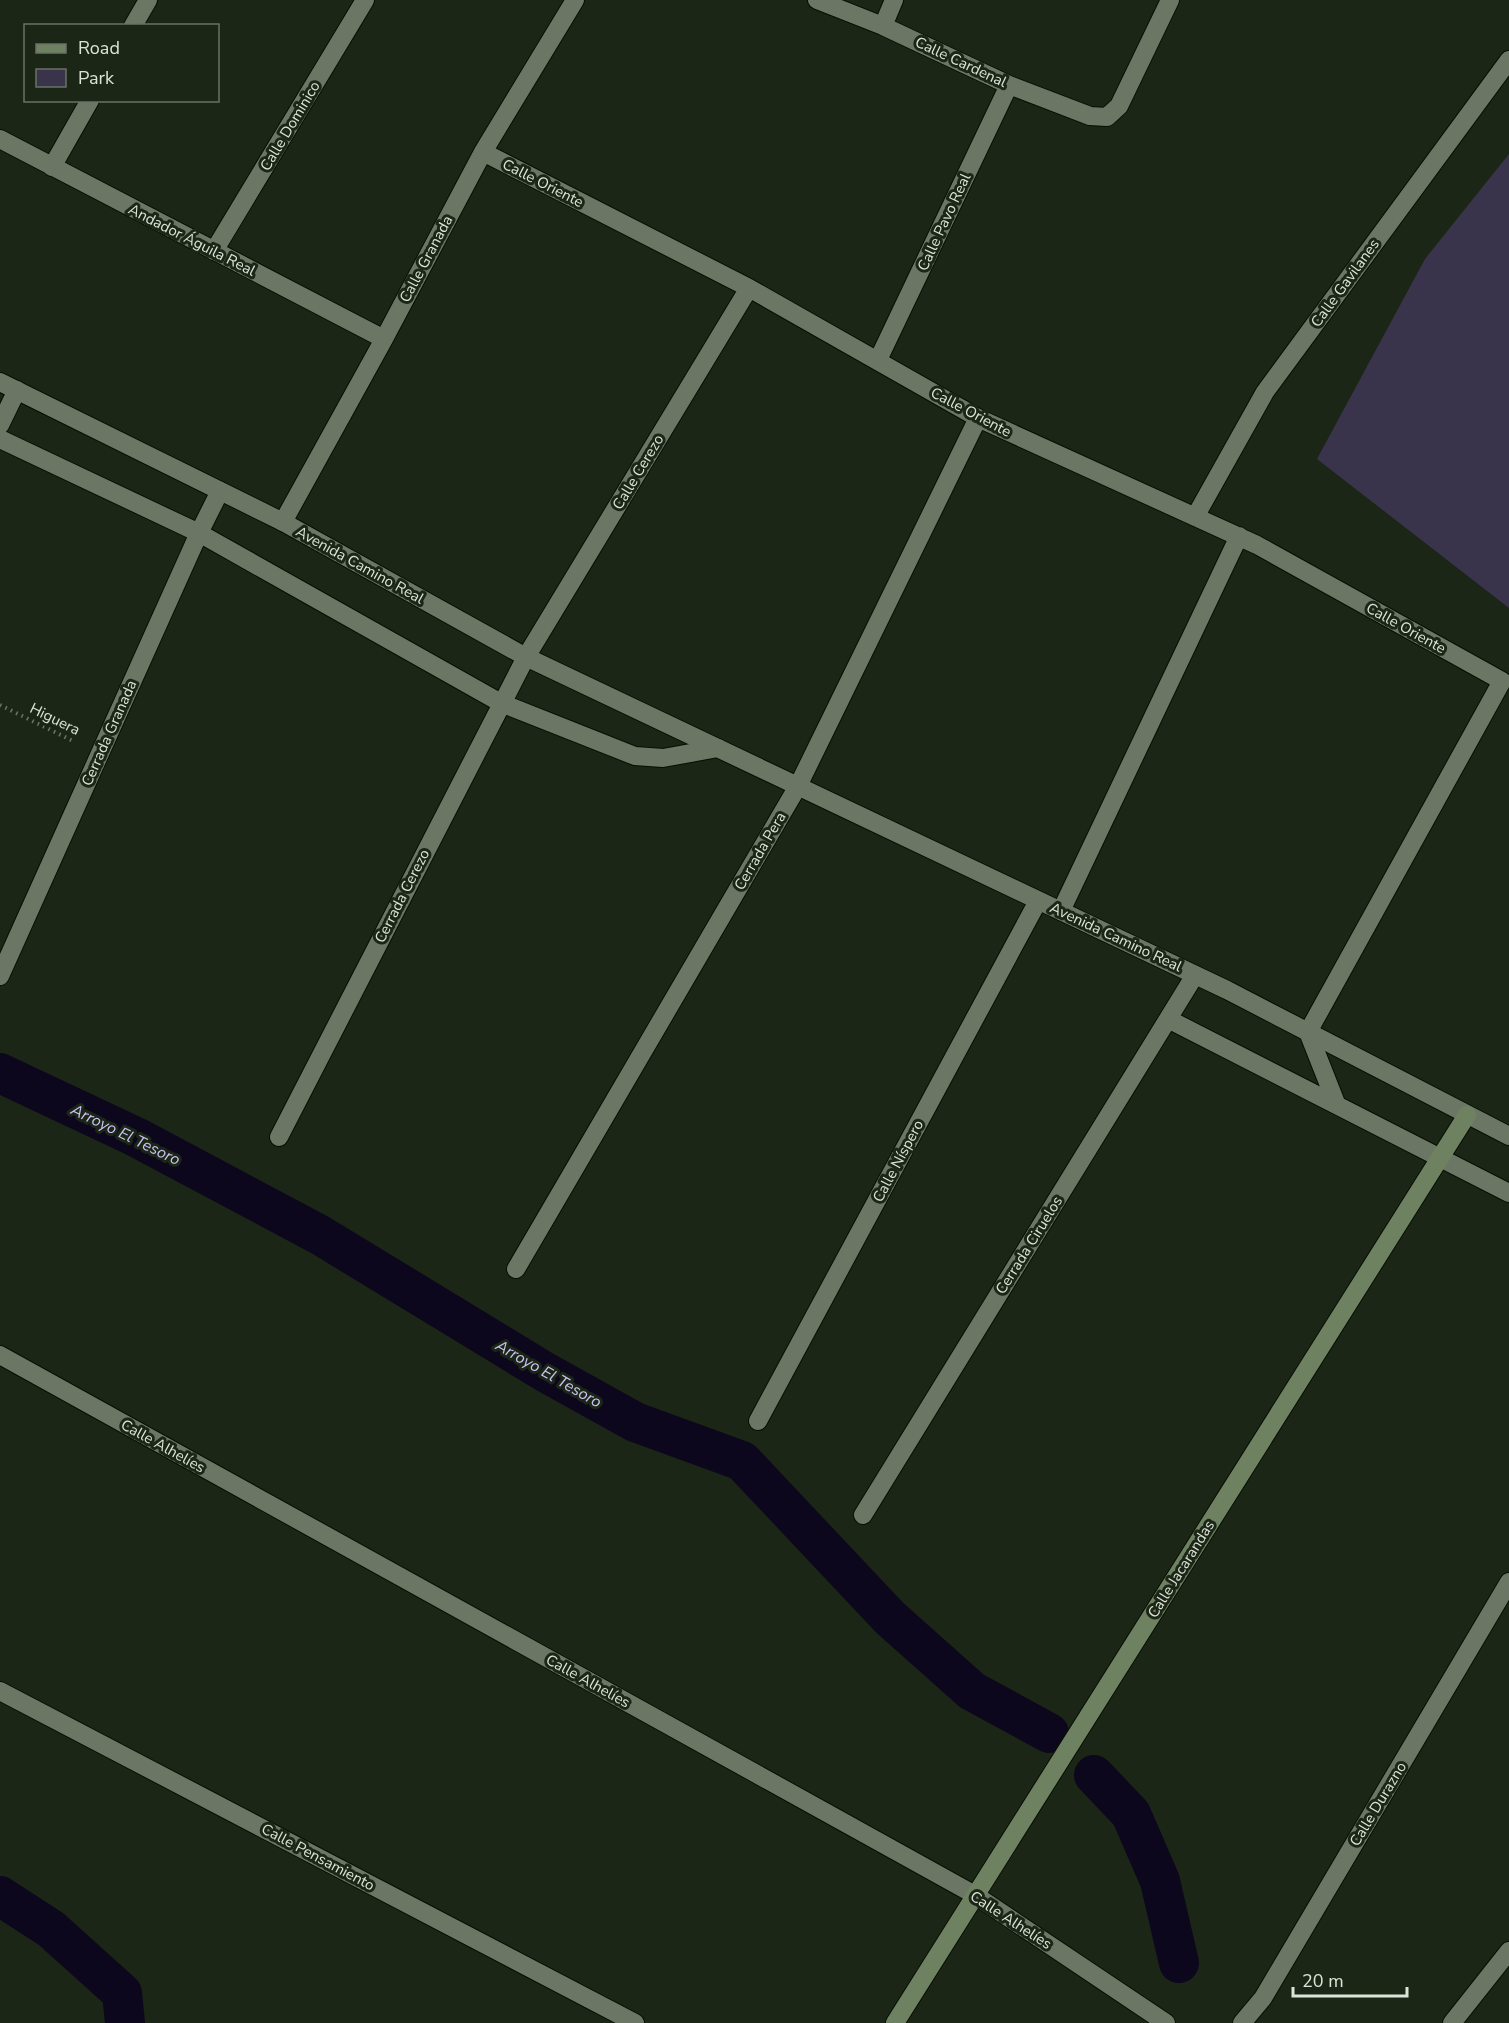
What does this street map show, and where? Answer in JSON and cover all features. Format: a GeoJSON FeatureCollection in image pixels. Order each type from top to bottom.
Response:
{"type":"FeatureCollection","features":[{"type":"Feature","properties":{"kind":"main road","name":"Calle Jacarandas"},"geometry":{"type":"LineString","coordinates":[[895,2023],[1467,1115]]}},
{"type":"Feature","properties":{"kind":"street"},"geometry":{"type":"LineString","coordinates":[[134,24],[148,0]]}},
{"type":"Feature","properties":{"kind":"street","name":"Calle Dominico"},"geometry":{"type":"LineString","coordinates":[[214,251],[365,0]]}},
{"type":"Feature","properties":{"kind":"street","name":"Calle Granada"},"geometry":{"type":"LineString","coordinates":[[283,522],[384,339],[483,152],[575,0]]}},
{"type":"Feature","properties":{"kind":"street","name":"Calle Cardenal"},"geometry":{"type":"LineString","coordinates":[[817,0],[883,26],[1009,85],[1090,116],[1107,117],[1119,106],[1170,0]]}},
{"type":"Feature","properties":{"kind":"street"},"geometry":{"type":"LineString","coordinates":[[883,26],[894,0]]}},
{"type":"Feature","properties":{"kind":"street","name":"Calle Gavilanes"},"geometry":{"type":"LineString","coordinates":[[1196,517],[1265,392],[1509,60]]}},
{"type":"Feature","properties":{"kind":"street","name":"Calle Pavo Real"},"geometry":{"type":"LineString","coordinates":[[878,360],[1009,85]]}},
{"type":"Feature","properties":{"kind":"street"},"geometry":{"type":"LineString","coordinates":[[52,167],[89,102]]}},
{"type":"Feature","properties":{"kind":"street","name":"Andador Águila Real"},"geometry":{"type":"LineString","coordinates":[[0,139],[384,339]]}},
{"type":"Feature","properties":{"kind":"street","name":"Calle Oriente"},"geometry":{"type":"LineString","coordinates":[[483,152],[749,288],[978,418],[1257,545],[1505,684]]}},
{"type":"Feature","properties":{"kind":"street","name":"Calle Cerezo"},"geometry":{"type":"LineString","coordinates":[[526,657],[749,288]]}},
{"type":"Feature","properties":{"kind":"street","name":"Avenida Camino Real"},"geometry":{"type":"LineString","coordinates":[[0,382],[283,522],[526,657],[1195,975],[1509,1136]]}},
{"type":"Feature","properties":{"kind":"street"},"geometry":{"type":"LineString","coordinates":[[0,424],[17,390]]}},
{"type":"Feature","properties":{"kind":"street","name":"Cerrada Pera"},"geometry":{"type":"LineString","coordinates":[[516,1269],[798,786],[978,418]]}},
{"type":"Feature","properties":{"kind":"street"},"geometry":{"type":"LineString","coordinates":[[0,439],[199,533],[501,703],[635,756],[663,758],[718,748]]}},
{"type":"Feature","properties":{"kind":"street","name":"Cerrada Granada"},"geometry":{"type":"LineString","coordinates":[[0,976],[220,491]]}},
{"type":"Feature","properties":{"kind":"street"},"geometry":{"type":"LineString","coordinates":[[1061,911],[1239,536]]}},
{"type":"Feature","properties":{"kind":"street","name":"Cerrada Cerezo"},"geometry":{"type":"LineString","coordinates":[[279,1137],[526,657]]}},
{"type":"Feature","properties":{"kind":"street"},"geometry":{"type":"LineString","coordinates":[[1336,1104],[1308,1032],[1505,684]]}},
{"type":"Feature","properties":{"kind":"street","name":"Calle Níspero"},"geometry":{"type":"LineString","coordinates":[[758,1421],[1038,901]]}},
{"type":"Feature","properties":{"kind":"street","name":"Cerrada Ciruelos"},"geometry":{"type":"LineString","coordinates":[[863,1515],[1195,975]]}},
{"type":"Feature","properties":{"kind":"street"},"geometry":{"type":"LineString","coordinates":[[1168,1018],[1441,1156],[1509,1193]]}},
{"type":"Feature","properties":{"kind":"street","name":"Calle Alhelíes"},"geometry":{"type":"LineString","coordinates":[[0,1355],[975,1895],[1166,2023]]}},
{"type":"Feature","properties":{"kind":"street","name":"Calle Durazno"},"geometry":{"type":"LineString","coordinates":[[1242,2023],[1263,1998],[1509,1582]]}},
{"type":"Feature","properties":{"kind":"street","name":"Calle Pensamiento"},"geometry":{"type":"LineString","coordinates":[[0,1691],[635,2023]]}},
{"type":"Feature","properties":{"kind":"street"},"geometry":{"type":"LineString","coordinates":[[1452,2023],[1509,1951]]}},
{"type":"Feature","properties":{"kind":"path","name":"Higuera"},"geometry":{"type":"LineString","coordinates":[[0,705],[99,754]]}},
{"type":"Feature","properties":{"kind":"green space"},"geometry":{"type":"Polygon","coordinates":[[[1509,154],[1509,608],[1317,459],[1425,259],[1509,154]]]}},
{"type":"Feature","properties":{"kind":"waterway","name":"Arroyo El Tesoro"},"geometry":{"type":"LineString","coordinates":[[0,1073],[136,1137],[320,1235],[545,1372],[635,1422],[742,1461],[890,1618],[972,1691],[1049,1733]]}},
{"type":"Feature","properties":{"kind":"waterway","name":"Arroyo El Tesoro"},"geometry":{"type":"LineString","coordinates":[[1094,1775],[1131,1814],[1160,1881],[1179,1963]]}},
{"type":"Feature","properties":{"kind":"waterway"},"geometry":{"type":"LineString","coordinates":[[0,1896],[51,1929],[122,1993],[125,2023]]}}]}
